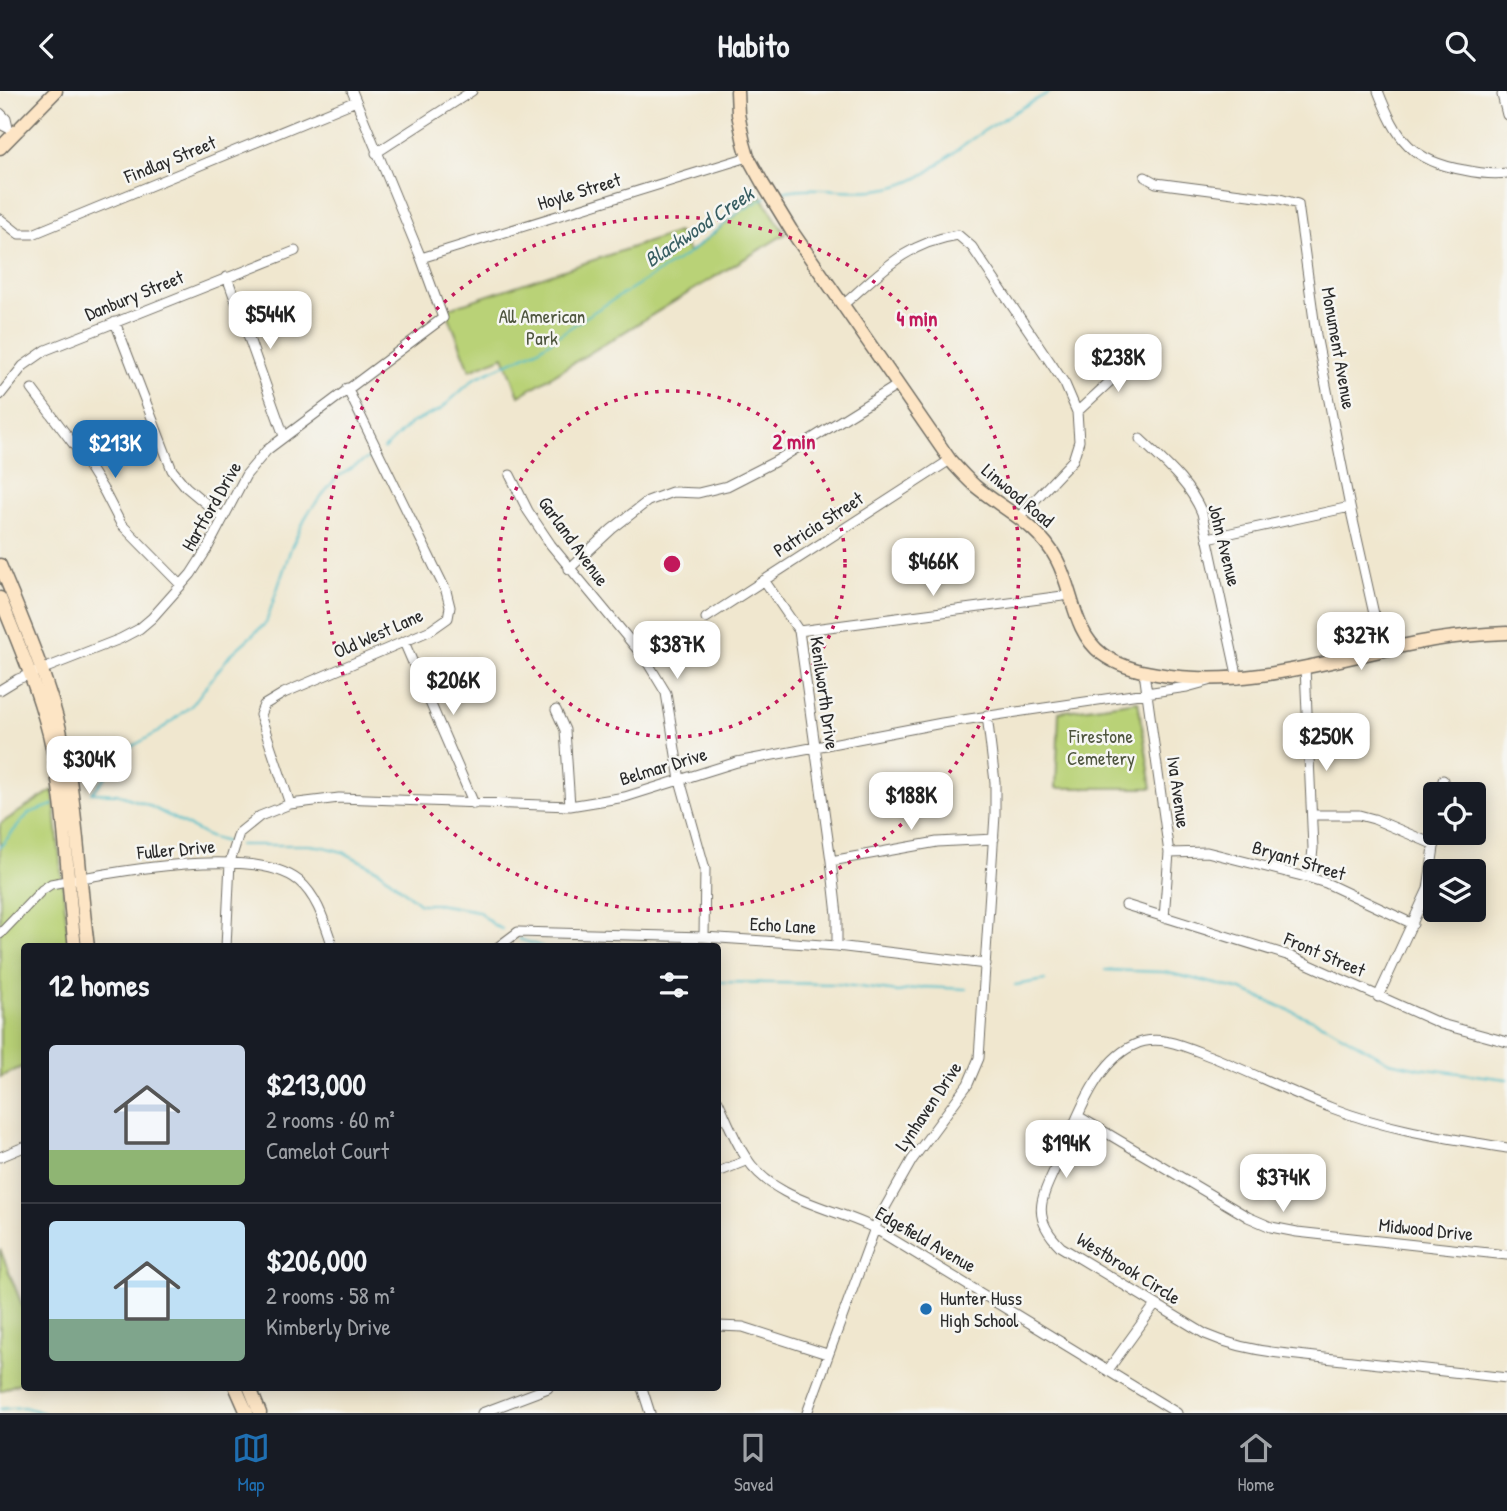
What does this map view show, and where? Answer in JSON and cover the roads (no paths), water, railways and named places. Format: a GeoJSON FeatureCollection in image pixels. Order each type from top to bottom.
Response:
{"type":"FeatureCollection","features":[{"type":"Feature","properties":{"kind":"main road"},"geometry":{"type":"LineString","coordinates":[[0,148],[7,128],[56,91]]}},
{"type":"Feature","properties":{"kind":"main road","name":"Linwood Road"},"geometry":{"type":"LineString","coordinates":[[737,91],[740,126],[748,157],[782,214],[950,460],[975,486],[1037,532],[1049,547],[1058,561],[1080,623],[1092,643],[1114,661],[1143,672],[1214,680],[1238,679],[1468,635],[1507,633]]}},
{"type":"Feature","properties":{"kind":"main road"},"geometry":{"type":"LineString","coordinates":[[0,565],[36,672]]}},
{"type":"Feature","properties":{"kind":"main road"},"geometry":{"type":"LineString","coordinates":[[0,598],[59,725],[68,765],[75,943]]}},
{"type":"Feature","properties":{"kind":"main road"},"geometry":{"type":"LineString","coordinates":[[74,880],[87,943]]}},
{"type":"Feature","properties":{"kind":"main road"},"geometry":{"type":"LineString","coordinates":[[237,1391],[247,1413]]}},
{"type":"Feature","properties":{"kind":"main road"},"geometry":{"type":"LineString","coordinates":[[251,1391],[260,1413]]}},
{"type":"Feature","properties":{"kind":"street"},"geometry":{"type":"LineString","coordinates":[[352,91],[421,258]]}},
{"type":"Feature","properties":{"kind":"street"},"geometry":{"type":"LineString","coordinates":[[376,153],[472,91]]}},
{"type":"Feature","properties":{"kind":"street"},"geometry":{"type":"LineString","coordinates":[[1378,91],[1396,131],[1412,149],[1428,161],[1469,171],[1507,173]]}},
{"type":"Feature","properties":{"kind":"street"},"geometry":{"type":"LineString","coordinates":[[1503,95],[1507,115]]}},
{"type":"Feature","properties":{"kind":"street","name":"Findlay Street"},"geometry":{"type":"LineString","coordinates":[[0,219],[19,234],[33,234],[356,101]]}},
{"type":"Feature","properties":{"kind":"street"},"geometry":{"type":"LineString","coordinates":[[0,113],[6,119],[7,128]]}},
{"type":"Feature","properties":{"kind":"street","name":"Hoyle Street"},"geometry":{"type":"LineString","coordinates":[[421,258],[748,157]]}},
{"type":"Feature","properties":{"kind":"street","name":"Monument Avenue"},"geometry":{"type":"LineString","coordinates":[[1145,177],[1156,183],[1280,199],[1298,204],[1316,335],[1382,650]]}},
{"type":"Feature","properties":{"kind":"street"},"geometry":{"type":"LineString","coordinates":[[843,305],[907,251],[947,236],[963,237],[1065,384],[1077,412],[1079,441],[1073,460],[1019,517]]}},
{"type":"Feature","properties":{"kind":"street","name":"Danbury Street"},"geometry":{"type":"LineString","coordinates":[[0,395],[16,373],[46,351],[295,251]]}},
{"type":"Feature","properties":{"kind":"street","name":"Hartford Drive"},"geometry":{"type":"LineString","coordinates":[[0,690],[11,682],[120,639],[138,629],[163,607],[207,549],[246,475],[267,450],[443,318],[421,258]]}},
{"type":"Feature","properties":{"kind":"street"},"geometry":{"type":"LineString","coordinates":[[227,277],[284,436]]}},
{"type":"Feature","properties":{"kind":"street"},"geometry":{"type":"LineString","coordinates":[[116,322],[172,470],[186,487],[222,517]]}},
{"type":"Feature","properties":{"kind":"street"},"geometry":{"type":"LineString","coordinates":[[1077,412],[1118,374],[1134,353]]}},
{"type":"Feature","properties":{"kind":"street"},"geometry":{"type":"LineString","coordinates":[[569,569],[612,529],[648,501],[672,492],[698,493],[727,486],[776,461],[898,384]]}},
{"type":"Feature","properties":{"kind":"street","name":"Old West Lane"},"geometry":{"type":"LineString","coordinates":[[290,804],[260,715],[264,705],[284,693],[431,630],[448,618],[450,607],[446,591],[347,388]]}},
{"type":"Feature","properties":{"kind":"street"},"geometry":{"type":"LineString","coordinates":[[32,389],[81,454],[121,524],[181,585]]}},
{"type":"Feature","properties":{"kind":"street","name":"John Avenue"},"geometry":{"type":"LineString","coordinates":[[1140,439],[1192,492],[1202,513],[1238,679]]}},
{"type":"Feature","properties":{"kind":"street","name":"Patricia Street"},"geometry":{"type":"LineString","coordinates":[[706,618],[950,460]]}},
{"type":"Feature","properties":{"kind":"street","name":"Garland Avenue"},"geometry":{"type":"LineString","coordinates":[[510,475],[528,511],[569,569],[660,681],[670,706],[680,780],[704,861],[704,937]]}},
{"type":"Feature","properties":{"kind":"street"},"geometry":{"type":"LineString","coordinates":[[1208,538],[1350,507]]}},
{"type":"Feature","properties":{"kind":"street","name":"Kenilworth Drive"},"geometry":{"type":"LineString","coordinates":[[764,580],[799,631],[838,915],[837,946]]}},
{"type":"Feature","properties":{"kind":"street"},"geometry":{"type":"LineString","coordinates":[[799,631],[1070,595]]}},
{"type":"Feature","properties":{"kind":"street"},"geometry":{"type":"LineString","coordinates":[[404,642],[474,804]]}},
{"type":"Feature","properties":{"kind":"street"},"geometry":{"type":"LineString","coordinates":[[1305,667],[1313,848],[1310,878]]}},
{"type":"Feature","properties":{"kind":"street","name":"Iva Avenue"},"geometry":{"type":"LineString","coordinates":[[1143,672],[1169,853],[1164,918]]}},
{"type":"Feature","properties":{"kind":"street","name":"Belmar Drive"},"geometry":{"type":"LineString","coordinates":[[226,943],[230,862],[239,833],[260,816],[290,804],[339,798],[570,806],[625,797],[737,762],[987,715],[1147,693],[1214,680]]}},
{"type":"Feature","properties":{"kind":"street"},"geometry":{"type":"LineString","coordinates":[[556,710],[565,730],[570,806]]}},
{"type":"Feature","properties":{"kind":"street","name":"Lynhaven Drive"},"geometry":{"type":"LineString","coordinates":[[807,1413],[874,1228],[888,1199],[912,1160],[973,1076],[981,1044],[993,839],[995,782],[987,715]]}},
{"type":"Feature","properties":{"kind":"street"},"geometry":{"type":"LineString","coordinates":[[1312,815],[1359,815],[1423,840]]}},
{"type":"Feature","properties":{"kind":"street"},"geometry":{"type":"LineString","coordinates":[[831,861],[937,842],[993,839]]}},
{"type":"Feature","properties":{"kind":"street"},"geometry":{"type":"LineString","coordinates":[[1378,997],[1428,889],[1435,845]]}},
{"type":"Feature","properties":{"kind":"street","name":"Bryant Street"},"geometry":{"type":"LineString","coordinates":[[1169,853],[1207,852],[1310,878],[1413,924]]}},
{"type":"Feature","properties":{"kind":"street","name":"Fuller Drive"},"geometry":{"type":"LineString","coordinates":[[0,934],[51,884],[173,865],[230,862],[277,870],[298,880],[313,898],[330,943]]}},
{"type":"Feature","properties":{"kind":"street","name":"Front Street"},"geometry":{"type":"LineString","coordinates":[[1126,905],[1290,956],[1441,1024],[1507,1042]]}},
{"type":"Feature","properties":{"kind":"street","name":"Echo Lane"},"geometry":{"type":"LineString","coordinates":[[503,943],[518,932],[704,937],[837,946],[986,964]]}},
{"type":"Feature","properties":{"kind":"street","name":"Westbrook Circle"},"geometry":{"type":"LineString","coordinates":[[1507,1148],[1380,1123],[1332,1108],[1179,1044],[1163,1041],[1137,1043],[1116,1055],[1103,1070],[1078,1116],[1042,1195],[1040,1214],[1061,1247],[1205,1335],[1249,1349],[1507,1378]]}},
{"type":"Feature","properties":{"kind":"street","name":"Edgefield Avenue"},"geometry":{"type":"LineString","coordinates":[[721,1107],[748,1160],[774,1185],[792,1196],[874,1228],[1177,1413]]}},
{"type":"Feature","properties":{"kind":"street","name":"Midwood Drive"},"geometry":{"type":"LineString","coordinates":[[1078,1116],[1248,1217],[1271,1227],[1507,1255]]}},
{"type":"Feature","properties":{"kind":"street"},"geometry":{"type":"LineString","coordinates":[[0,1157],[21,1148]]}},
{"type":"Feature","properties":{"kind":"street"},"geometry":{"type":"LineString","coordinates":[[721,1171],[748,1160]]}},
{"type":"Feature","properties":{"kind":"street"},"geometry":{"type":"LineString","coordinates":[[1108,1370],[1155,1305]]}},
{"type":"Feature","properties":{"kind":"street"},"geometry":{"type":"LineString","coordinates":[[721,1326],[743,1327],[827,1354]]}},
{"type":"Feature","properties":{"kind":"street"},"geometry":{"type":"LineString","coordinates":[[482,1413],[537,1391]]}},
{"type":"Feature","properties":{"kind":"street"},"geometry":{"type":"LineString","coordinates":[[643,1391],[650,1413]]}},
{"type":"Feature","properties":{"kind":"waterway","name":"Blackwood Creek"},"geometry":{"type":"LineString","coordinates":[[775,194],[805,189],[881,189],[907,183],[926,173],[989,127],[1052,91]]}},
{"type":"Feature","properties":{"kind":"waterway","name":"Blackwood Creek"},"geometry":{"type":"LineString","coordinates":[[384,449],[411,423],[440,410],[475,378],[537,350],[688,254],[739,212],[766,197]]}},
{"type":"Feature","properties":{"kind":"waterway","name":"Blackwood Creek"},"geometry":{"type":"LineString","coordinates":[[92,793],[133,746],[158,732],[192,705],[230,655],[266,623],[291,548],[308,513],[336,478],[373,455]]}},
{"type":"Feature","properties":{"kind":"waterway"},"geometry":{"type":"LineString","coordinates":[[93,793],[117,794],[146,804],[209,837],[230,843]]}},
{"type":"Feature","properties":{"kind":"waterway","name":"Blackwood Creek"},"geometry":{"type":"LineString","coordinates":[[0,847],[29,813],[53,805]]}},
{"type":"Feature","properties":{"kind":"waterway"},"geometry":{"type":"LineString","coordinates":[[239,845],[309,845],[343,852],[380,871],[420,904],[478,911],[502,929]]}},
{"type":"Feature","properties":{"kind":"waterway"},"geometry":{"type":"LineString","coordinates":[[519,939],[531,943]]}},
{"type":"Feature","properties":{"kind":"waterway"},"geometry":{"type":"LineString","coordinates":[[1105,970],[1164,972],[1242,990],[1329,1027],[1389,1062],[1507,1079]]}},
{"type":"Feature","properties":{"kind":"waterway"},"geometry":{"type":"LineString","coordinates":[[1015,985],[1045,980]]}},
{"type":"Feature","properties":{"kind":"waterway"},"geometry":{"type":"LineString","coordinates":[[721,982],[837,984],[898,992],[924,987],[966,989]]}},
{"type":"Feature","properties":{"kind":"waterway"},"geometry":{"type":"LineString","coordinates":[[0,1409],[24,1407],[44,1413]]}},
{"type":"Feature","properties":{"kind":"place","name":"Hunter Huss High School"},"geometry":{"type":"Point","coordinates":[926,1309]}},
{"type":"Feature","properties":{"kind":"park label","name":"All American Park"},"geometry":{"type":"Point","coordinates":[542,327]}},
{"type":"Feature","properties":{"kind":"park label","name":"Firestone Cemetery"},"geometry":{"type":"Point","coordinates":[1101,747]}}]}
